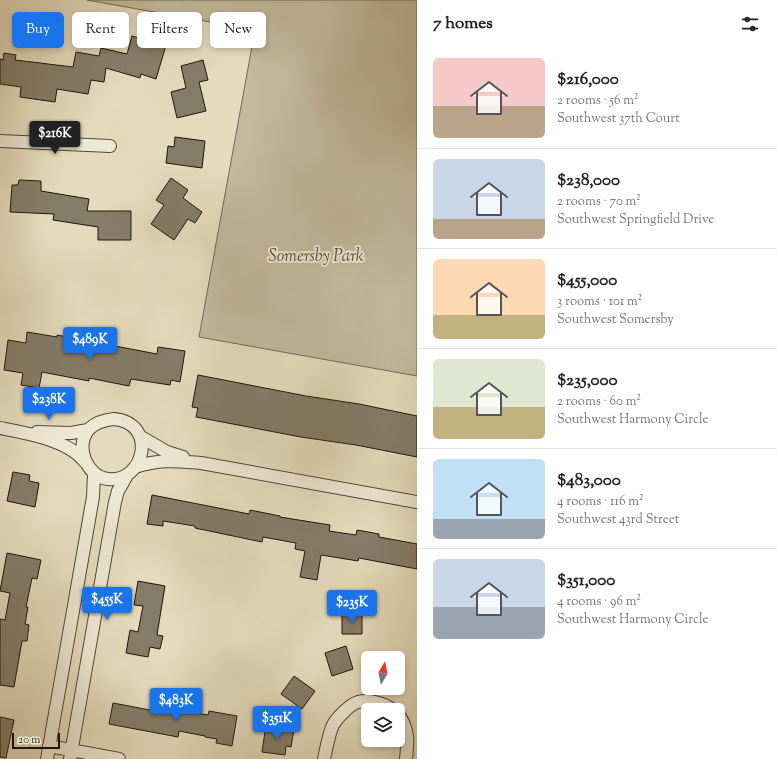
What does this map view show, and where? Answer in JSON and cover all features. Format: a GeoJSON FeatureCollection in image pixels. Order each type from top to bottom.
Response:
{"type":"FeatureCollection","features":[{"type":"Feature","properties":{"kind":"street"},"geometry":{"type":"LineString","coordinates":[[0,141],[110,146]]}},
{"type":"Feature","properties":{"kind":"street"},"geometry":{"type":"LineString","coordinates":[[5,430],[70,433],[88,430],[102,421],[114,419],[123,420],[136,430],[141,438],[141,454],[135,467],[126,477],[118,491],[115,502],[71,755]]}},
{"type":"Feature","properties":{"kind":"street"},"geometry":{"type":"LineString","coordinates":[[5,430],[63,446],[81,456],[94,474],[101,478],[116,479],[126,477]]}},
{"type":"Feature","properties":{"kind":"street"},"geometry":{"type":"LineString","coordinates":[[85,462],[83,447],[88,430]]}},
{"type":"Feature","properties":{"kind":"street"},"geometry":{"type":"LineString","coordinates":[[141,438],[167,452],[201,463]]}},
{"type":"Feature","properties":{"kind":"street"},"geometry":{"type":"LineString","coordinates":[[135,467],[157,461],[201,463],[417,502]]}},
{"type":"Feature","properties":{"kind":"street"},"geometry":{"type":"LineString","coordinates":[[47,759],[93,497],[94,474]]}},
{"type":"Feature","properties":{"kind":"street"},"geometry":{"type":"LineString","coordinates":[[324,759],[332,726],[343,712],[357,702],[372,701],[378,703]]}},
{"type":"Feature","properties":{"kind":"street"},"geometry":{"type":"LineString","coordinates":[[405,726],[408,734],[406,759]]}},
{"type":"Feature","properties":{"kind":"street"},"geometry":{"type":"LineString","coordinates":[[49,746],[71,755],[119,759]]}},
{"type":"Feature","properties":{"kind":"green space","name":"Somersby Park"},"geometry":{"type":"Polygon","coordinates":[[[87,0],[417,0],[417,376],[199,337],[252,48],[266,48],[266,12],[210,12],[210,22],[202,21],[202,12],[154,12],[87,0]]]}},
{"type":"Feature","properties":{"kind":"building"},"geometry":{"type":"Polygon","coordinates":[[[132,36],[137,37],[137,48],[165,48],[156,79],[141,74],[140,78],[106,68],[104,82],[91,80],[88,94],[57,89],[55,102],[20,97],[21,87],[0,84],[0,59],[3,60],[4,53],[16,55],[15,60],[73,67],[76,52],[99,56],[101,48],[127,54],[132,36]]]}},
{"type":"Feature","properties":{"kind":"building"},"geometry":{"type":"Polygon","coordinates":[[[203,60],[208,80],[199,82],[206,111],[177,118],[171,92],[186,88],[181,66],[203,60]]]}},
{"type":"Feature","properties":{"kind":"building"},"geometry":{"type":"Polygon","coordinates":[[[175,137],[205,141],[202,168],[166,163],[168,146],[174,147],[175,137]]]}},
{"type":"Feature","properties":{"kind":"building"},"geometry":{"type":"Polygon","coordinates":[[[171,178],[188,190],[183,198],[202,212],[195,223],[188,219],[174,240],[151,224],[164,205],[156,200],[171,178]]]}},
{"type":"Feature","properties":{"kind":"building"},"geometry":{"type":"Polygon","coordinates":[[[19,180],[41,181],[41,191],[89,199],[87,211],[131,211],[131,240],[98,240],[98,227],[53,220],[54,214],[10,212],[12,185],[18,185],[19,180]]]}},
{"type":"Feature","properties":{"kind":"building"},"geometry":{"type":"Polygon","coordinates":[[[27,332],[57,337],[57,335],[157,354],[158,347],[185,351],[180,382],[171,380],[170,385],[131,379],[129,386],[89,378],[89,381],[42,372],[39,388],[21,385],[23,373],[4,370],[8,340],[26,343],[27,332]]]}},
{"type":"Feature","properties":{"kind":"building"},"geometry":{"type":"Polygon","coordinates":[[[198,375],[417,416],[417,457],[196,417],[198,408],[192,407],[198,375]]]}},
{"type":"Feature","properties":{"kind":"building"},"geometry":{"type":"Polygon","coordinates":[[[13,472],[30,475],[29,481],[39,483],[35,507],[7,501],[13,472]]]}},
{"type":"Feature","properties":{"kind":"building"},"geometry":{"type":"Polygon","coordinates":[[[152,495],[249,514],[250,510],[280,517],[330,525],[329,531],[356,535],[357,530],[379,534],[379,537],[417,544],[417,569],[359,558],[358,561],[321,555],[317,580],[300,577],[305,551],[295,549],[296,543],[263,537],[262,542],[195,528],[195,526],[163,521],[163,526],[147,524],[152,495]]]}},
{"type":"Feature","properties":{"kind":"building"},"geometry":{"type":"Polygon","coordinates":[[[7,553],[41,560],[37,579],[32,578],[26,607],[28,607],[25,624],[29,625],[27,641],[22,641],[14,687],[0,685],[0,619],[5,620],[10,593],[0,591],[7,553]]]}},
{"type":"Feature","properties":{"kind":"building"},"geometry":{"type":"Polygon","coordinates":[[[138,581],[165,586],[157,635],[163,636],[160,649],[150,647],[148,657],[126,653],[130,630],[138,632],[143,606],[134,605],[138,581]]]}},
{"type":"Feature","properties":{"kind":"building"},"geometry":{"type":"Polygon","coordinates":[[[342,615],[362,615],[362,634],[342,634],[342,615]]]}},
{"type":"Feature","properties":{"kind":"building"},"geometry":{"type":"Polygon","coordinates":[[[346,646],[353,669],[332,676],[325,653],[346,646]]]}},
{"type":"Feature","properties":{"kind":"building"},"geometry":{"type":"Polygon","coordinates":[[[294,676],[315,691],[302,709],[281,694],[294,676]]]}},
{"type":"Feature","properties":{"kind":"building"},"geometry":{"type":"Polygon","coordinates":[[[113,703],[160,712],[161,707],[208,715],[209,711],[237,716],[232,746],[216,743],[217,739],[179,731],[178,737],[109,724],[113,703]]]}},
{"type":"Feature","properties":{"kind":"building"},"geometry":{"type":"Polygon","coordinates":[[[0,717],[14,720],[6,758],[0,757],[0,717]]]}},
{"type":"Feature","properties":{"kind":"building"},"geometry":{"type":"Polygon","coordinates":[[[266,725],[294,729],[291,747],[286,746],[285,755],[262,752],[266,725]]]}}]}
